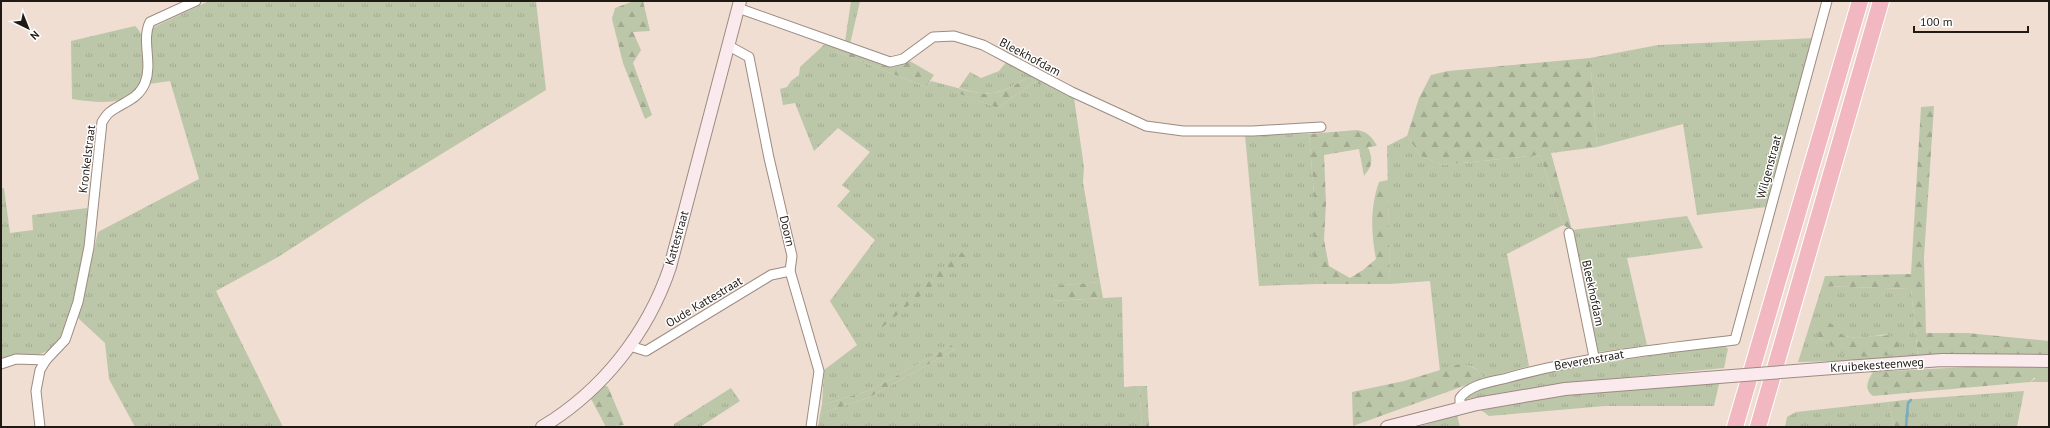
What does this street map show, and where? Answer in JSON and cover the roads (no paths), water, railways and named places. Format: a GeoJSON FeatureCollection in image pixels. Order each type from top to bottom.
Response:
{"type":"FeatureCollection","features":[{"type":"Feature","properties":{"kind":"highway"},"geometry":{"type":"LineString","coordinates":[[1736,427],[1860,1]]}},
{"type":"Feature","properties":{"kind":"highway"},"geometry":{"type":"LineString","coordinates":[[1758,427],[1881,1]]}},
{"type":"Feature","properties":{"kind":"street","name":"Kronkelstraat"},"geometry":{"type":"LineString","coordinates":[[40,427],[36,392],[40,370],[46,360],[65,340],[78,302],[89,247],[102,122],[109,112],[135,98],[145,83],[148,62],[146,29],[150,22],[196,1]]}},
{"type":"Feature","properties":{"kind":"street","name":"Wilgenstraat"},"geometry":{"type":"LineString","coordinates":[[1735,340],[1827,1]]}},
{"type":"Feature","properties":{"kind":"street","name":"Kattestraat"},"geometry":{"type":"LineString","coordinates":[[542,427],[567,409],[601,380],[630,346],[657,301],[668,272],[739,4]]}},
{"type":"Feature","properties":{"kind":"street","name":"Bleekhofdam"},"geometry":{"type":"LineString","coordinates":[[739,4],[890,62],[903,59],[933,37],[954,36],[983,45],[1072,92],[1146,126],[1184,131],[1253,131],[1321,127]]}},
{"type":"Feature","properties":{"kind":"street","name":"Doorn"},"geometry":{"type":"LineString","coordinates":[[729,46],[749,57],[769,158],[792,256],[790,271],[819,371],[811,427]]}},
{"type":"Feature","properties":{"kind":"street","name":"Bleekhofdam"},"geometry":{"type":"LineString","coordinates":[[1569,233],[1594,357]]}},
{"type":"Feature","properties":{"kind":"street","name":"Oude Kattestraat"},"geometry":{"type":"LineString","coordinates":[[630,346],[646,351],[771,275],[790,271]]}},
{"type":"Feature","properties":{"kind":"street","name":"Beverenstraat"},"geometry":{"type":"LineString","coordinates":[[1460,408],[1460,398],[1464,393],[1477,387],[1533,370],[1594,357],[1735,340]]}},
{"type":"Feature","properties":{"kind":"street"},"geometry":{"type":"LineString","coordinates":[[1,364],[16,359],[46,360]]}},
{"type":"Feature","properties":{"kind":"street","name":"Kruibekesteenweg"},"geometry":{"type":"LineString","coordinates":[[1706,378],[1942,360],[2049,361]]}},
{"type":"Feature","properties":{"kind":"street","name":"Beverenstraat"},"geometry":{"type":"LineString","coordinates":[[1387,427],[1460,408],[1565,388],[1706,378]]}},
{"type":"Feature","properties":{"kind":"waterway"},"geometry":{"type":"LineString","coordinates":[[1906,427],[1908,403],[1911,400]]}}]}
